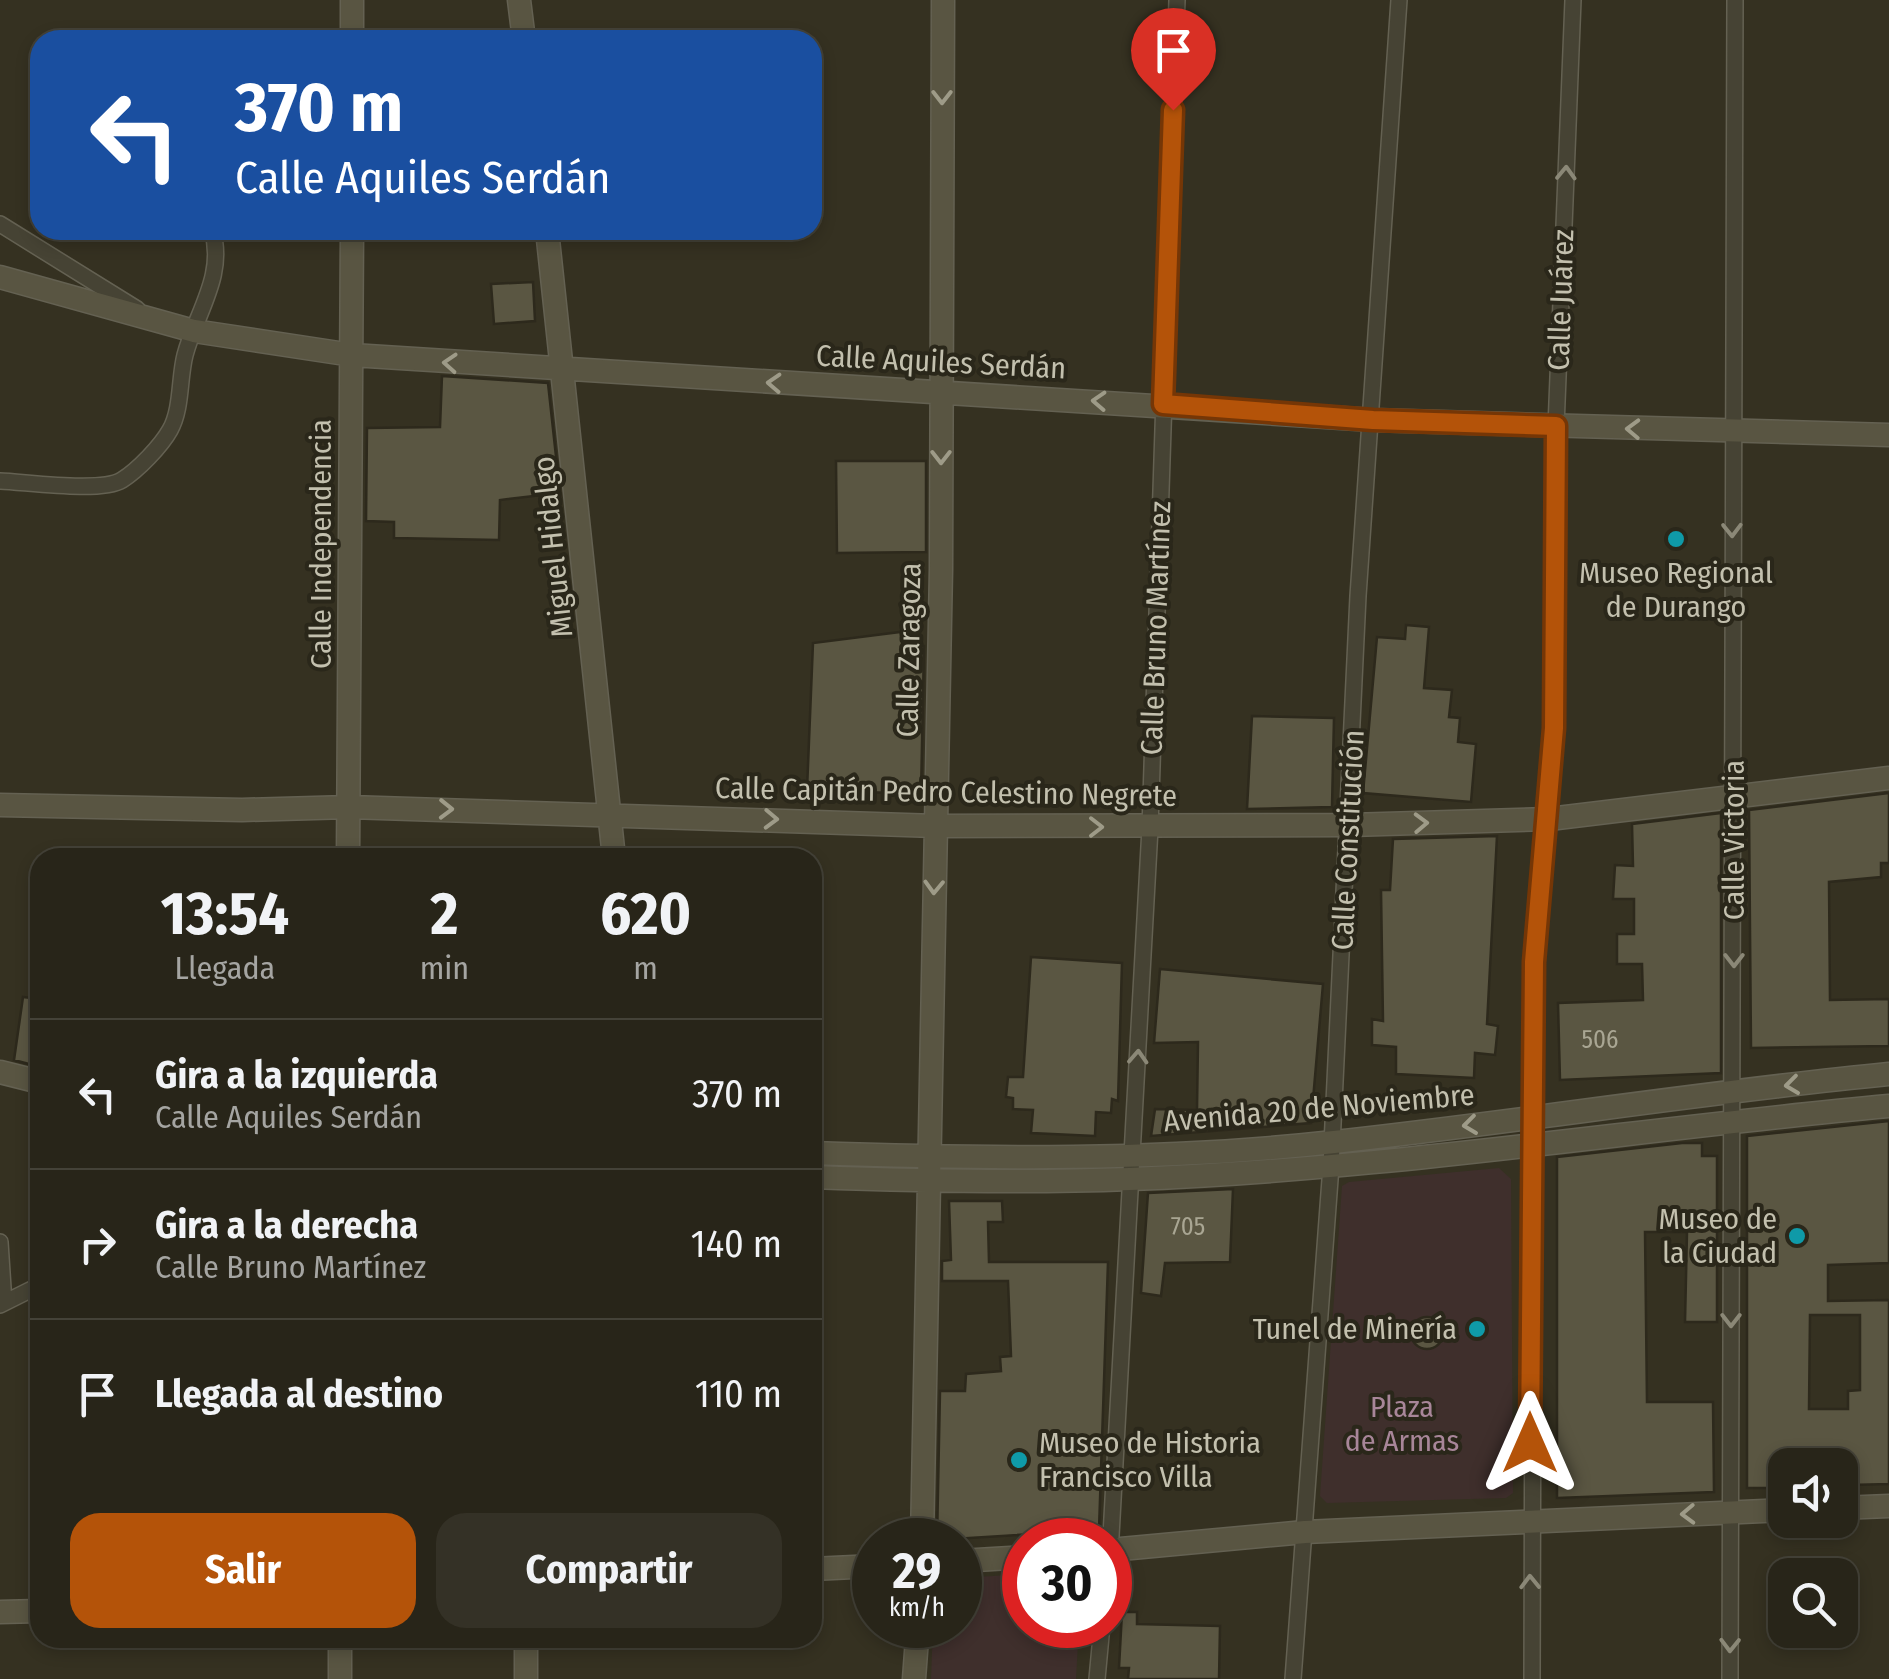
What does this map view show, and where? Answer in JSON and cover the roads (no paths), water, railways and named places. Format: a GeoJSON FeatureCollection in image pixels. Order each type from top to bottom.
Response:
{"type":"FeatureCollection","features":[{"type":"Feature","properties":{"kind":"street"},"geometry":{"type":"LineString","coordinates":[[352,0],[352,30]]}},
{"type":"Feature","properties":{"kind":"street"},"geometry":{"type":"LineString","coordinates":[[519,0],[523,30]]}},
{"type":"Feature","properties":{"kind":"street","name":"Calle Zaragoza"},"geometry":{"type":"LineString","coordinates":[[922,1518],[926,1157],[936,826],[943,0]]}},
{"type":"Feature","properties":{"kind":"street","name":"Calle Bruno Martínez"},"geometry":{"type":"LineString","coordinates":[[1112,1518],[1150,828],[1177,0]]}},
{"type":"Feature","properties":{"kind":"street","name":"Calle Constitución"},"geometry":{"type":"LineString","coordinates":[[1292,1679],[1331,1154],[1350,825],[1358,596],[1399,0]]}},
{"type":"Feature","properties":{"kind":"street","name":"Calle Juárez"},"geometry":{"type":"LineString","coordinates":[[1532,1679],[1534,962],[1550,819],[1556,426],[1573,0]]}},
{"type":"Feature","properties":{"kind":"street","name":"Calle Victoria"},"geometry":{"type":"LineString","coordinates":[[1730,1679],[1735,796],[1730,432],[1735,0]]}},
{"type":"Feature","properties":{"kind":"street"},"geometry":{"type":"LineString","coordinates":[[0,224],[158,322]]}},
{"type":"Feature","properties":{"kind":"street"},"geometry":{"type":"LineString","coordinates":[[0,482],[102,485],[123,480],[170,430],[216,258],[213,240]]}},
{"type":"Feature","properties":{"kind":"street","name":"Calle Independencia"},"geometry":{"type":"LineString","coordinates":[[348,848],[352,240]]}},
{"type":"Feature","properties":{"kind":"street","name":"Miguel Hidalgo"},"geometry":{"type":"LineString","coordinates":[[547,240],[614,848]]}},
{"type":"Feature","properties":{"kind":"street","name":"Calle Aquiles Serdán"},"geometry":{"type":"LineString","coordinates":[[0,277],[194,332],[352,355],[564,372],[1163,404],[1373,420],[1889,435]]}},
{"type":"Feature","properties":{"kind":"street","name":"Calle Capitán Pedro Celestino Negrete"},"geometry":{"type":"LineString","coordinates":[[0,805],[242,810],[349,807],[936,826],[1150,828],[1550,819],[1889,778]]}},
{"type":"Feature","properties":{"kind":"street"},"geometry":{"type":"LineString","coordinates":[[0,1072],[30,1080]]}},
{"type":"Feature","properties":{"kind":"street","name":"Avenida 20 de Noviembre"},"geometry":{"type":"LineString","coordinates":[[822,1177],[927,1181],[1131,1179],[1331,1154],[1532,1117],[1889,1074]]}},
{"type":"Feature","properties":{"kind":"street","name":"Avenida 20 de Noviembre"},"geometry":{"type":"LineString","coordinates":[[822,1153],[926,1157],[1331,1154],[1532,1142],[1889,1106]]}},
{"type":"Feature","properties":{"kind":"street"},"geometry":{"type":"LineString","coordinates":[[0,1242],[2,1304],[30,1290]]}},
{"type":"Feature","properties":{"kind":"street"},"geometry":{"type":"LineString","coordinates":[[1858,1507],[1889,1506]]}},
{"type":"Feature","properties":{"kind":"street"},"geometry":{"type":"LineString","coordinates":[[1132,1550],[1305,1532],[1768,1511]]}},
{"type":"Feature","properties":{"kind":"street"},"geometry":{"type":"LineString","coordinates":[[822,1569],[852,1567]]}},
{"type":"Feature","properties":{"kind":"street"},"geometry":{"type":"LineString","coordinates":[[0,1612],[30,1611]]}},
{"type":"Feature","properties":{"kind":"street"},"geometry":{"type":"LineString","coordinates":[[340,1648],[340,1679]]}},
{"type":"Feature","properties":{"kind":"street"},"geometry":{"type":"LineString","coordinates":[[526,1648],[526,1679]]}},
{"type":"Feature","properties":{"kind":"street"},"geometry":{"type":"LineString","coordinates":[[914,1679],[916,1648]]}},
{"type":"Feature","properties":{"kind":"street"},"geometry":{"type":"LineString","coordinates":[[1096,1679],[1099,1648]]}},
{"type":"Feature","properties":{"kind":"place","name":"Museo Regional de Durango"},"geometry":{"type":"Point","coordinates":[1676,539]}},
{"type":"Feature","properties":{"kind":"place","name":"Museo de la Ciudad"},"geometry":{"type":"Point","coordinates":[1797,1236]}},
{"type":"Feature","properties":{"kind":"place","name":"Tunel de Minería"},"geometry":{"type":"Point","coordinates":[1477,1329]}},
{"type":"Feature","properties":{"kind":"place","name":"Museo de Historia Francisco Villa"},"geometry":{"type":"Point","coordinates":[1019,1460]}},
{"type":"Feature","properties":{"kind":"park label","name":"Plaza de Armas"},"geometry":{"type":"Point","coordinates":[1402,1424]}}]}
